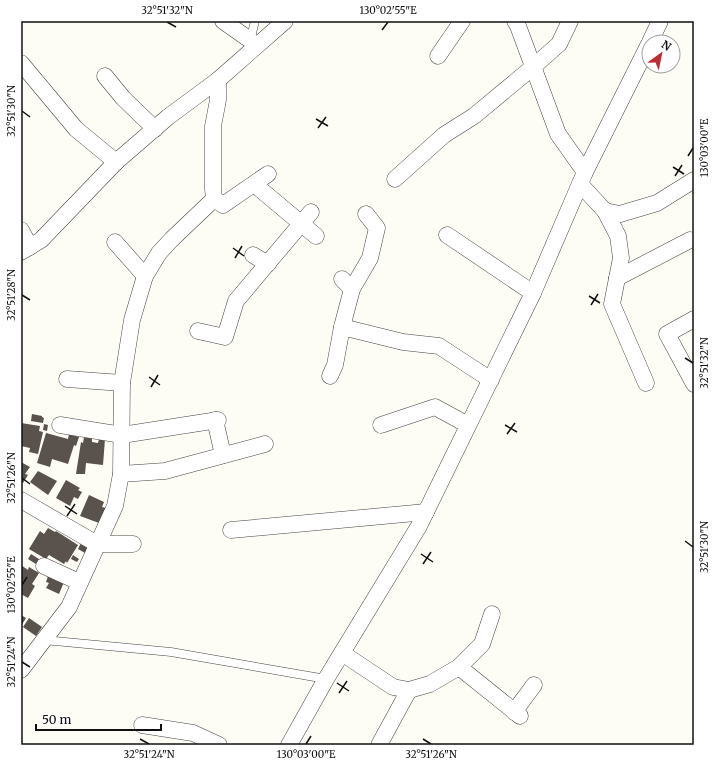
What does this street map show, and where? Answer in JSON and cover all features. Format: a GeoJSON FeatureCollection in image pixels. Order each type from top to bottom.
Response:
{"type":"FeatureCollection","features":[{"type":"Feature","properties":{"kind":"street"},"geometry":{"type":"LineString","coordinates":[[223,21],[250,40]]}},
{"type":"Feature","properties":{"kind":"street"},"geometry":{"type":"LineString","coordinates":[[21,230],[26,249],[41,240],[116,162],[168,117],[218,80],[285,21]]}},
{"type":"Feature","properties":{"kind":"street"},"geometry":{"type":"LineString","coordinates":[[438,56],[462,21]]}},
{"type":"Feature","properties":{"kind":"street"},"geometry":{"type":"LineString","coordinates":[[515,21],[558,134],[583,178],[605,211],[618,236],[621,258],[612,304],[646,383]]}},
{"type":"Feature","properties":{"kind":"street"},"geometry":{"type":"LineString","coordinates":[[394,179],[444,136],[474,116],[533,67],[558,44],[570,21]]}},
{"type":"Feature","properties":{"kind":"street"},"geometry":{"type":"LineString","coordinates":[[654,34],[660,21]]}},
{"type":"Feature","properties":{"kind":"street"},"geometry":{"type":"LineString","coordinates":[[290,745],[326,679],[419,526],[533,294],[583,178],[641,61]]}},
{"type":"Feature","properties":{"kind":"street"},"geometry":{"type":"LineString","coordinates":[[21,63],[76,129],[116,162]]}},
{"type":"Feature","properties":{"kind":"street"},"geometry":{"type":"LineString","coordinates":[[105,76],[123,98],[155,129]]}},
{"type":"Feature","properties":{"kind":"street"},"geometry":{"type":"LineString","coordinates":[[214,199],[213,126],[218,100],[218,80]]}},
{"type":"Feature","properties":{"kind":"street"},"geometry":{"type":"LineString","coordinates":[[214,199],[223,205],[268,174]]}},
{"type":"Feature","properties":{"kind":"street"},"geometry":{"type":"LineString","coordinates":[[605,211],[620,214],[657,203],[694,180]]}},
{"type":"Feature","properties":{"kind":"street"},"geometry":{"type":"LineString","coordinates":[[254,184],[307,218],[316,236]]}},
{"type":"Feature","properties":{"kind":"street"},"geometry":{"type":"LineString","coordinates":[[21,670],[69,607],[79,582],[115,506],[121,474],[122,383],[132,320],[145,276],[159,253],[172,238],[214,199]]}},
{"type":"Feature","properties":{"kind":"street"},"geometry":{"type":"LineString","coordinates":[[330,376],[335,365],[342,327],[347,284],[370,258],[377,228],[366,214]]}},
{"type":"Feature","properties":{"kind":"street"},"geometry":{"type":"LineString","coordinates":[[198,331],[225,336],[236,301],[307,218]]}},
{"type":"Feature","properties":{"kind":"street"},"geometry":{"type":"LineString","coordinates":[[447,235],[533,294]]}},
{"type":"Feature","properties":{"kind":"street"},"geometry":{"type":"LineString","coordinates":[[617,278],[690,240]]}},
{"type":"Feature","properties":{"kind":"street"},"geometry":{"type":"LineString","coordinates":[[115,242],[145,276]]}},
{"type":"Feature","properties":{"kind":"street"},"geometry":{"type":"LineString","coordinates":[[253,254],[268,264]]}},
{"type":"Feature","properties":{"kind":"street"},"geometry":{"type":"LineString","coordinates":[[694,319],[667,334],[694,384]]}},
{"type":"Feature","properties":{"kind":"street"},"geometry":{"type":"LineString","coordinates":[[342,327],[403,342],[439,346],[490,380]]}},
{"type":"Feature","properties":{"kind":"street"},"geometry":{"type":"LineString","coordinates":[[67,378],[122,383]]}},
{"type":"Feature","properties":{"kind":"street"},"geometry":{"type":"LineString","coordinates":[[381,425],[435,407],[468,425]]}},
{"type":"Feature","properties":{"kind":"street"},"geometry":{"type":"LineString","coordinates":[[60,425],[122,435],[217,420],[223,456]]}},
{"type":"Feature","properties":{"kind":"street"},"geometry":{"type":"LineString","coordinates":[[121,474],[165,471],[265,444]]}},
{"type":"Feature","properties":{"kind":"street"},"geometry":{"type":"LineString","coordinates":[[21,500],[97,544],[133,544]]}},
{"type":"Feature","properties":{"kind":"street"},"geometry":{"type":"LineString","coordinates":[[231,530],[426,512]]}},
{"type":"Feature","properties":{"kind":"street"},"geometry":{"type":"LineString","coordinates":[[44,566],[79,582]]}},
{"type":"Feature","properties":{"kind":"street"},"geometry":{"type":"LineString","coordinates":[[342,653],[393,687],[409,690],[430,684],[459,667],[482,644],[492,614]]}},
{"type":"Feature","properties":{"kind":"street"},"geometry":{"type":"LineString","coordinates":[[459,667],[517,714],[534,685]]}},
{"type":"Feature","properties":{"kind":"street"},"geometry":{"type":"LineString","coordinates":[[379,745],[409,690]]}},
{"type":"Feature","properties":{"kind":"street"},"geometry":{"type":"LineString","coordinates":[[142,725],[192,733],[219,745]]}},
{"type":"Feature","properties":{"kind":"lane"},"geometry":{"type":"LineString","coordinates":[[245,56],[255,21]]}},
{"type":"Feature","properties":{"kind":"lane"},"geometry":{"type":"LineString","coordinates":[[44,640],[170,652],[326,679]]}},
{"type":"Feature","properties":{"kind":"building"},"geometry":{"type":"Polygon","coordinates":[[[32,414],[42,416],[44,418],[43,423],[31,421],[32,414]]]}},
{"type":"Feature","properties":{"kind":"building"},"geometry":{"type":"Polygon","coordinates":[[[21,423],[40,426],[39,431],[43,432],[38,454],[29,452],[30,448],[21,446],[21,423]]]}},
{"type":"Feature","properties":{"kind":"building"},"geometry":{"type":"Polygon","coordinates":[[[44,424],[48,425],[47,431],[43,430],[44,424]]]}},
{"type":"Feature","properties":{"kind":"building"},"geometry":{"type":"Polygon","coordinates":[[[46,433],[68,439],[69,434],[79,437],[76,446],[74,445],[68,464],[52,459],[50,467],[37,463],[46,433]]]}},
{"type":"Feature","properties":{"kind":"building"},"geometry":{"type":"Polygon","coordinates":[[[84,437],[92,438],[92,442],[98,443],[99,439],[105,439],[103,465],[86,463],[85,474],[76,474],[81,442],[83,443],[84,437]]]}},
{"type":"Feature","properties":{"kind":"building"},"geometry":{"type":"Polygon","coordinates":[[[21,462],[30,467],[25,474],[28,475],[23,483],[21,482],[21,462]]]}},
{"type":"Feature","properties":{"kind":"building"},"geometry":{"type":"Polygon","coordinates":[[[38,471],[57,481],[48,495],[30,482],[38,471]]]}},
{"type":"Feature","properties":{"kind":"building"},"geometry":{"type":"Polygon","coordinates":[[[66,480],[80,488],[78,490],[82,492],[78,499],[74,497],[70,506],[56,498],[66,480]]]}},
{"type":"Feature","properties":{"kind":"building"},"geometry":{"type":"Polygon","coordinates":[[[89,495],[104,502],[102,507],[106,508],[99,523],[80,516],[89,495]]]}},
{"type":"Feature","properties":{"kind":"building"},"geometry":{"type":"Polygon","coordinates":[[[48,528],[55,532],[56,531],[78,545],[67,563],[66,561],[64,564],[49,555],[46,559],[29,549],[40,531],[44,534],[48,528]]]}},
{"type":"Feature","properties":{"kind":"building"},"geometry":{"type":"Polygon","coordinates":[[[81,543],[88,548],[85,553],[78,549],[81,543]]]}},
{"type":"Feature","properties":{"kind":"building"},"geometry":{"type":"Polygon","coordinates":[[[31,554],[42,561],[39,566],[28,559],[31,554]]]}},
{"type":"Feature","properties":{"kind":"building"},"geometry":{"type":"Polygon","coordinates":[[[73,555],[79,559],[77,562],[71,559],[73,555]]]}},
{"type":"Feature","properties":{"kind":"building"},"geometry":{"type":"Polygon","coordinates":[[[21,565],[28,570],[29,567],[39,573],[32,584],[35,586],[28,598],[21,594],[21,565]]]}},
{"type":"Feature","properties":{"kind":"building"},"geometry":{"type":"Polygon","coordinates":[[[48,576],[64,582],[59,594],[46,588],[49,583],[46,582],[48,576]]]}},
{"type":"Feature","properties":{"kind":"building"},"geometry":{"type":"Polygon","coordinates":[[[21,615],[26,618],[21,626],[21,615]]]}},
{"type":"Feature","properties":{"kind":"building"},"geometry":{"type":"Polygon","coordinates":[[[29,618],[42,627],[36,636],[23,627],[29,618]]]}}]}
